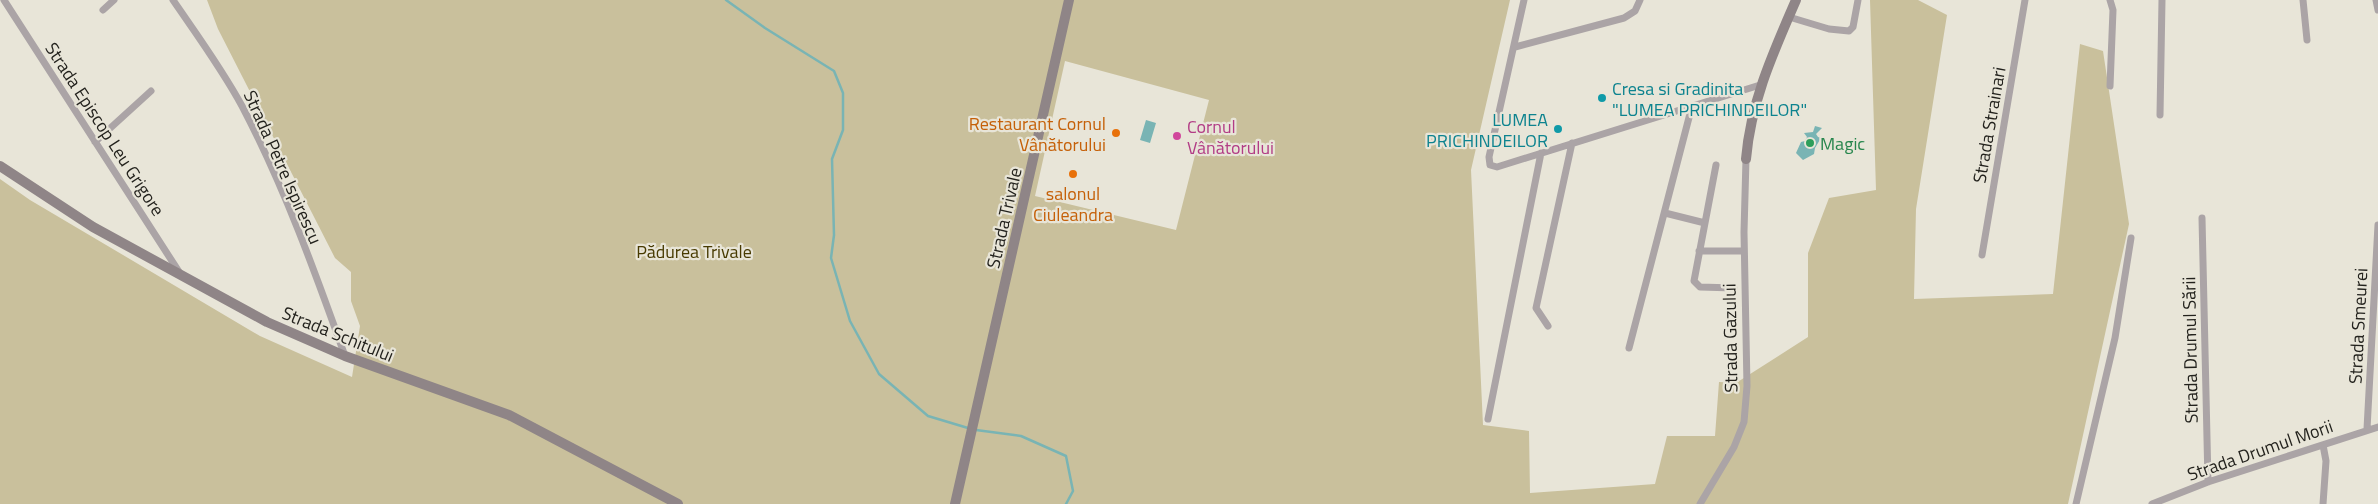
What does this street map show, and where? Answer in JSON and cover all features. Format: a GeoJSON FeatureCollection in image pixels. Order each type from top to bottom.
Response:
{"type":"FeatureCollection","features":[{"type":"Feature","properties":{"kind":"main road","name":"Strada Trivale"},"geometry":{"type":"LineString","coordinates":[[955,504],[1070,0]]}},
{"type":"Feature","properties":{"kind":"main road"},"geometry":{"type":"LineString","coordinates":[[1746,159],[1750,120],[1760,85],[1796,0]]}},
{"type":"Feature","properties":{"kind":"main road","name":"Strada Schitului"},"geometry":{"type":"LineString","coordinates":[[0,166],[86,223],[266,322],[345,356],[509,415],[678,504]]}},
{"type":"Feature","properties":{"kind":"street","name":"Strada Episcop Leu Grigore"},"geometry":{"type":"LineString","coordinates":[[4,0],[173,260],[181,276]]}},
{"type":"Feature","properties":{"kind":"street"},"geometry":{"type":"LineString","coordinates":[[103,10],[114,0]]}},
{"type":"Feature","properties":{"kind":"street","name":"Strada Petre Ispirescu"},"geometry":{"type":"LineString","coordinates":[[173,0],[237,98],[271,166],[327,305],[345,356]]}},
{"type":"Feature","properties":{"kind":"street"},"geometry":{"type":"LineString","coordinates":[[1524,0],[1489,157],[1490,165],[1497,167],[1760,85]]}},
{"type":"Feature","properties":{"kind":"street"},"geometry":{"type":"LineString","coordinates":[[1515,47],[1624,18],[1635,11],[1640,0]]}},
{"type":"Feature","properties":{"kind":"street"},"geometry":{"type":"LineString","coordinates":[[1789,17],[1829,29],[1849,32],[1853,27],[1858,0]]}},
{"type":"Feature","properties":{"kind":"street","name":"Strada Strainari"},"geometry":{"type":"LineString","coordinates":[[1982,255],[2025,0]]}},
{"type":"Feature","properties":{"kind":"street"},"geometry":{"type":"LineString","coordinates":[[2110,0],[2112,10],[2110,86]]}},
{"type":"Feature","properties":{"kind":"street"},"geometry":{"type":"LineString","coordinates":[[2160,115],[2162,0]]}},
{"type":"Feature","properties":{"kind":"street"},"geometry":{"type":"LineString","coordinates":[[2303,0],[2307,40]]}},
{"type":"Feature","properties":{"kind":"street"},"geometry":{"type":"LineString","coordinates":[[2376,0],[2378,10]]}},
{"type":"Feature","properties":{"kind":"street"},"geometry":{"type":"LineString","coordinates":[[95,142],[151,90]]}},
{"type":"Feature","properties":{"kind":"street"},"geometry":{"type":"LineString","coordinates":[[1629,348],[1692,106]]}},
{"type":"Feature","properties":{"kind":"street"},"geometry":{"type":"LineString","coordinates":[[1548,326],[1536,308],[1572,143]]}},
{"type":"Feature","properties":{"kind":"street"},"geometry":{"type":"LineString","coordinates":[[1488,419],[1541,153]]}},
{"type":"Feature","properties":{"kind":"street","name":"Strada Gazului"},"geometry":{"type":"LineString","coordinates":[[1700,504],[1734,447],[1744,422],[1747,386],[1744,251],[1746,159]]}},
{"type":"Feature","properties":{"kind":"street"},"geometry":{"type":"LineString","coordinates":[[1716,165],[1694,274],[1696,284],[1700,287],[1734,288]]}},
{"type":"Feature","properties":{"kind":"street"},"geometry":{"type":"LineString","coordinates":[[1665,213],[1705,223]]}},
{"type":"Feature","properties":{"kind":"street","name":"Strada Drumul Sării"},"geometry":{"type":"LineString","coordinates":[[2202,218],[2208,482]]}},
{"type":"Feature","properties":{"kind":"street","name":"Strada Smeurei"},"geometry":{"type":"LineString","coordinates":[[2367,429],[2378,225]]}},
{"type":"Feature","properties":{"kind":"street"},"geometry":{"type":"LineString","coordinates":[[2076,504],[2114,338],[2131,238]]}},
{"type":"Feature","properties":{"kind":"street"},"geometry":{"type":"LineString","coordinates":[[1699,251],[1744,251]]}},
{"type":"Feature","properties":{"kind":"street","name":"Strada Drumul Morii"},"geometry":{"type":"LineString","coordinates":[[2157,503],[2208,482],[2378,427]]}},
{"type":"Feature","properties":{"kind":"street"},"geometry":{"type":"LineString","coordinates":[[2322,444],[2326,461],[2323,504]]}},
{"type":"Feature","properties":{"kind":"green space","name":"Pădurea Trivale"},"geometry":{"type":"Polygon","coordinates":[[[207,0],[1510,0],[1471,170],[1483,425],[1529,431],[1530,493],[1655,484],[1667,436],[1715,436],[1719,382],[1736,383],[1808,337],[1808,253],[1829,198],[1876,190],[1870,0],[1918,0],[1947,15],[1916,209],[1914,299],[2053,294],[2080,44],[2103,51],[2129,224],[2068,504],[0,504],[0,179],[30,200],[260,336],[352,377],[360,326],[351,301],[351,272],[335,258],[218,29],[207,0]],[[1065,61],[1035,196],[1176,230],[1209,100],[1065,61]]]}},
{"type":"Feature","properties":{"kind":"water"},"geometry":{"type":"Polygon","coordinates":[[[1146,120],[1156,123],[1150,143],[1140,140],[1146,120]]]}},
{"type":"Feature","properties":{"kind":"water","name":"Magic"},"geometry":{"type":"Polygon","coordinates":[[[1815,126],[1822,128],[1816,134],[1821,138],[1814,154],[1803,160],[1796,153],[1801,142],[1805,141],[1807,137],[1804,133],[1813,132],[1815,126]]]}},
{"type":"Feature","properties":{"kind":"waterway"},"geometry":{"type":"LineString","coordinates":[[726,0],[765,28],[834,71],[843,93],[843,130],[832,159],[834,235],[831,258],[850,321],[879,374],[928,416],[968,428]]}},
{"type":"Feature","properties":{"kind":"waterway"},"geometry":{"type":"LineString","coordinates":[[976,430],[1021,436],[1066,456],[1073,491],[1066,504]]}},
{"type":"Feature","properties":{"kind":"place","name":"Cresa si Gradinita \"LUMEA PRICHINDEILOR\""},"geometry":{"type":"Point","coordinates":[1602,98]}},
{"type":"Feature","properties":{"kind":"place","name":"LUMEA PRICHINDEILOR"},"geometry":{"type":"Point","coordinates":[1558,129]}},
{"type":"Feature","properties":{"kind":"place","name":"Restaurant Cornul Vânătorului"},"geometry":{"type":"Point","coordinates":[1116,133]}},
{"type":"Feature","properties":{"kind":"place","name":"Cornul Vânătorului"},"geometry":{"type":"Point","coordinates":[1177,136]}},
{"type":"Feature","properties":{"kind":"place","name":"Magic"},"geometry":{"type":"Point","coordinates":[1810,143]}},
{"type":"Feature","properties":{"kind":"place","name":"salonul Ciuleandra"},"geometry":{"type":"Point","coordinates":[1073,174]}}]}
